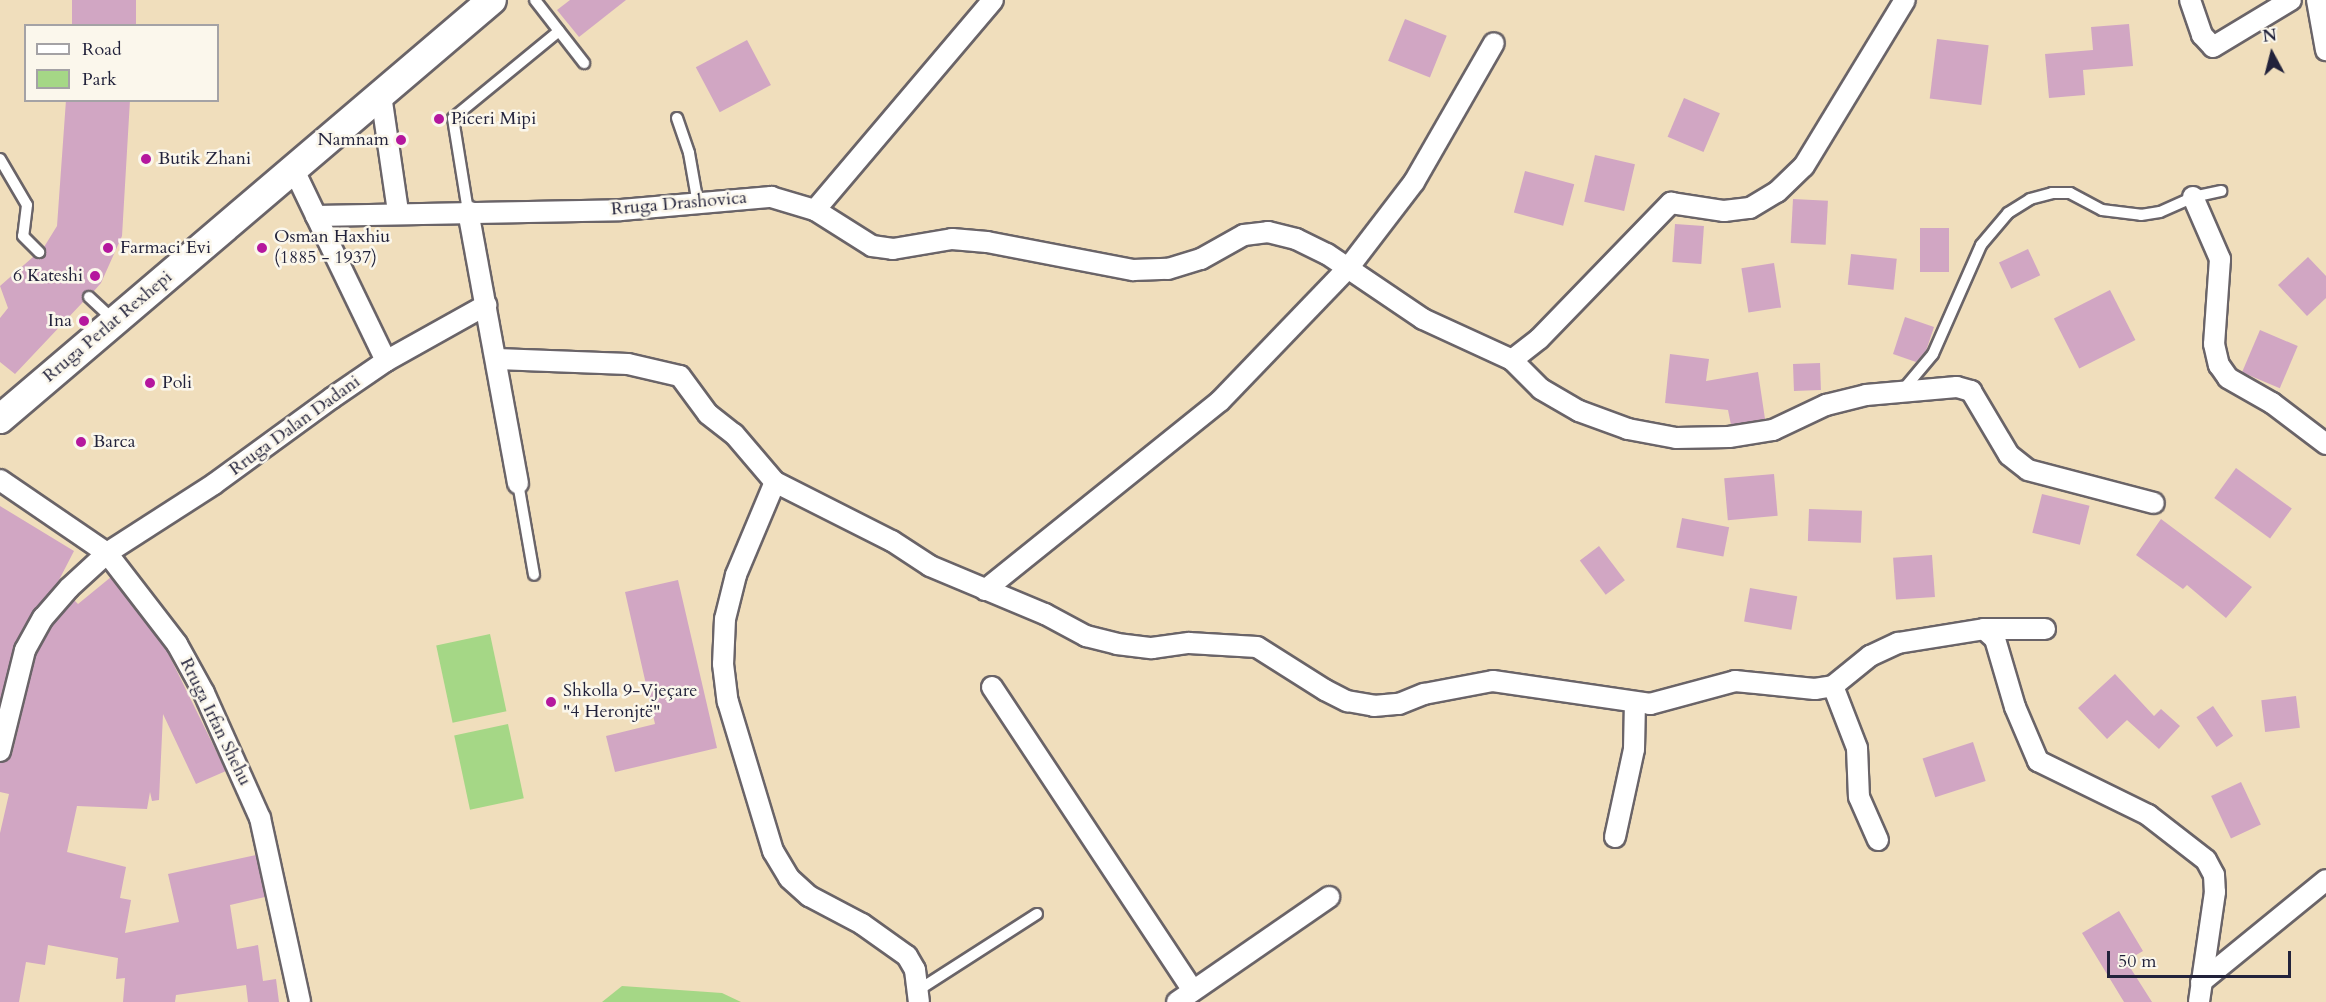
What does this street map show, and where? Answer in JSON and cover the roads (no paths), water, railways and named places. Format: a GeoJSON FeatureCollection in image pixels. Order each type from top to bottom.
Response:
{"type":"FeatureCollection","features":[{"type":"Feature","properties":{"kind":"main road","name":"Rruga Perlat Rexhepi"},"geometry":{"type":"LineString","coordinates":[[0,419],[492,0]]}},
{"type":"Feature","properties":{"kind":"street"},"geometry":{"type":"LineString","coordinates":[[815,210],[993,0]]}},
{"type":"Feature","properties":{"kind":"street"},"geometry":{"type":"LineString","coordinates":[[1512,360],[1554,325],[1671,203],[1724,211],[1750,208],[1777,192],[1804,166],[1905,0]]}},
{"type":"Feature","properties":{"kind":"street"},"geometry":{"type":"LineString","coordinates":[[2190,0],[2202,35],[2213,47],[2291,0]]}},
{"type":"Feature","properties":{"kind":"street"},"geometry":{"type":"LineString","coordinates":[[2317,0],[2326,50]]}},
{"type":"Feature","properties":{"kind":"street"},"geometry":{"type":"LineString","coordinates":[[986,590],[1220,401],[1349,267],[1414,182],[1494,42]]}},
{"type":"Feature","properties":{"kind":"street"},"geometry":{"type":"LineString","coordinates":[[381,95],[398,212]]}},
{"type":"Feature","properties":{"kind":"street"},"geometry":{"type":"LineString","coordinates":[[294,170],[386,361]]}},
{"type":"Feature","properties":{"kind":"street","name":"Rruga Drashovica"},"geometry":{"type":"LineString","coordinates":[[316,216],[398,212],[621,210],[771,197],[815,210],[872,246],[893,249],[952,239],[987,242],[1133,270],[1168,269],[1201,259],[1244,235],[1268,232],[1296,238],[1349,267],[1423,318],[1512,360],[1541,389],[1579,411],[1628,429],[1676,438],[1729,437],[1773,430],[1826,405],[1866,395],[1931,388],[1971,391],[2009,455],[2028,470],[2154,503]]}},
{"type":"Feature","properties":{"kind":"street"},"geometry":{"type":"LineString","coordinates":[[2193,197],[2220,259],[2214,344],[2219,365],[2228,378],[2272,403],[2320,437]]}},
{"type":"Feature","properties":{"kind":"street"},"geometry":{"type":"LineString","coordinates":[[468,211],[518,483]]}},
{"type":"Feature","properties":{"kind":"street","name":"Rruga Dalan Dadani"},"geometry":{"type":"LineString","coordinates":[[0,751],[25,650],[43,618],[107,553],[214,484],[386,361],[486,305]]}},
{"type":"Feature","properties":{"kind":"street"},"geometry":{"type":"LineString","coordinates":[[497,359],[628,364],[680,376],[708,414],[752,453],[775,482],[892,541],[930,566],[1045,614],[1086,636],[1117,644],[1152,648],[1189,643],[1257,647],[1332,694],[1374,705],[1399,705],[1424,694],[1493,681],[1635,703],[1677,698],[1734,681],[1815,689],[1833,686],[1870,656],[1898,643],[1984,629],[2045,629]]}},
{"type":"Feature","properties":{"kind":"street","name":"Rruga Irfan Shehu"},"geometry":{"type":"LineString","coordinates":[[0,480],[107,553],[177,644],[204,693],[260,818],[300,1002]]}},
{"type":"Feature","properties":{"kind":"street"},"geometry":{"type":"LineString","coordinates":[[775,482],[736,575],[725,619],[723,664],[728,702],[773,851],[789,878],[809,896],[890,942],[907,956],[920,995]]}},
{"type":"Feature","properties":{"kind":"street"},"geometry":{"type":"LineString","coordinates":[[1984,629],[1995,639],[2015,707],[2038,761],[2148,815],[2206,860],[2214,875],[2215,892],[2200,982],[2199,1002]]}},
{"type":"Feature","properties":{"kind":"street"},"geometry":{"type":"LineString","coordinates":[[1833,686],[1857,748],[1859,797],[1878,840]]}},
{"type":"Feature","properties":{"kind":"street"},"geometry":{"type":"LineString","coordinates":[[992,687],[1185,996],[1329,897]]}},
{"type":"Feature","properties":{"kind":"street"},"geometry":{"type":"LineString","coordinates":[[1615,837],[1634,749],[1635,703]]}},
{"type":"Feature","properties":{"kind":"street"},"geometry":{"type":"LineString","coordinates":[[2200,982],[2326,880]]}},
{"type":"Feature","properties":{"kind":"lane"},"geometry":{"type":"LineString","coordinates":[[535,0],[584,63]]}},
{"type":"Feature","properties":{"kind":"lane"},"geometry":{"type":"LineString","coordinates":[[468,211],[453,118],[559,31]]}},
{"type":"Feature","properties":{"kind":"lane"},"geometry":{"type":"LineString","coordinates":[[677,118],[689,153],[698,204]]}},
{"type":"Feature","properties":{"kind":"lane"},"geometry":{"type":"LineString","coordinates":[[0,159],[27,205],[23,236],[39,252]]}},
{"type":"Feature","properties":{"kind":"lane"},"geometry":{"type":"LineString","coordinates":[[1900,393],[1933,354],[1981,245],[2008,213],[2030,199],[2052,193],[2070,193],[2102,210],[2123,214],[2160,212],[2193,197],[2221,191]]}},
{"type":"Feature","properties":{"kind":"lane"},"geometry":{"type":"LineString","coordinates":[[88,297],[116,321]]}},
{"type":"Feature","properties":{"kind":"lane"},"geometry":{"type":"LineString","coordinates":[[518,483],[534,575]]}},
{"type":"Feature","properties":{"kind":"lane"},"geometry":{"type":"LineString","coordinates":[[920,995],[1038,914]]}},
{"type":"Feature","properties":{"kind":"place","name":"Piceri Mipi"},"geometry":{"type":"Point","coordinates":[439,119]}},
{"type":"Feature","properties":{"kind":"place","name":"Namnam"},"geometry":{"type":"Point","coordinates":[401,140]}},
{"type":"Feature","properties":{"kind":"place","name":"Butik Zhani"},"geometry":{"type":"Point","coordinates":[146,159]}},
{"type":"Feature","properties":{"kind":"place","name":"Farmaci Evi"},"geometry":{"type":"Point","coordinates":[108,248]}},
{"type":"Feature","properties":{"kind":"place","name":"Osman Haxhiu (1885 - 1937)"},"geometry":{"type":"Point","coordinates":[262,248]}},
{"type":"Feature","properties":{"kind":"place","name":"6 Kateshi"},"geometry":{"type":"Point","coordinates":[95,276]}},
{"type":"Feature","properties":{"kind":"place","name":"Ina"},"geometry":{"type":"Point","coordinates":[84,321]}},
{"type":"Feature","properties":{"kind":"place","name":"Poli"},"geometry":{"type":"Point","coordinates":[150,383]}},
{"type":"Feature","properties":{"kind":"place","name":"Barca"},"geometry":{"type":"Point","coordinates":[81,442]}},
{"type":"Feature","properties":{"kind":"place","name":"Shkolla 9-Vjeçare \"4 Heronjtë\""},"geometry":{"type":"Point","coordinates":[551,702]}}]}
